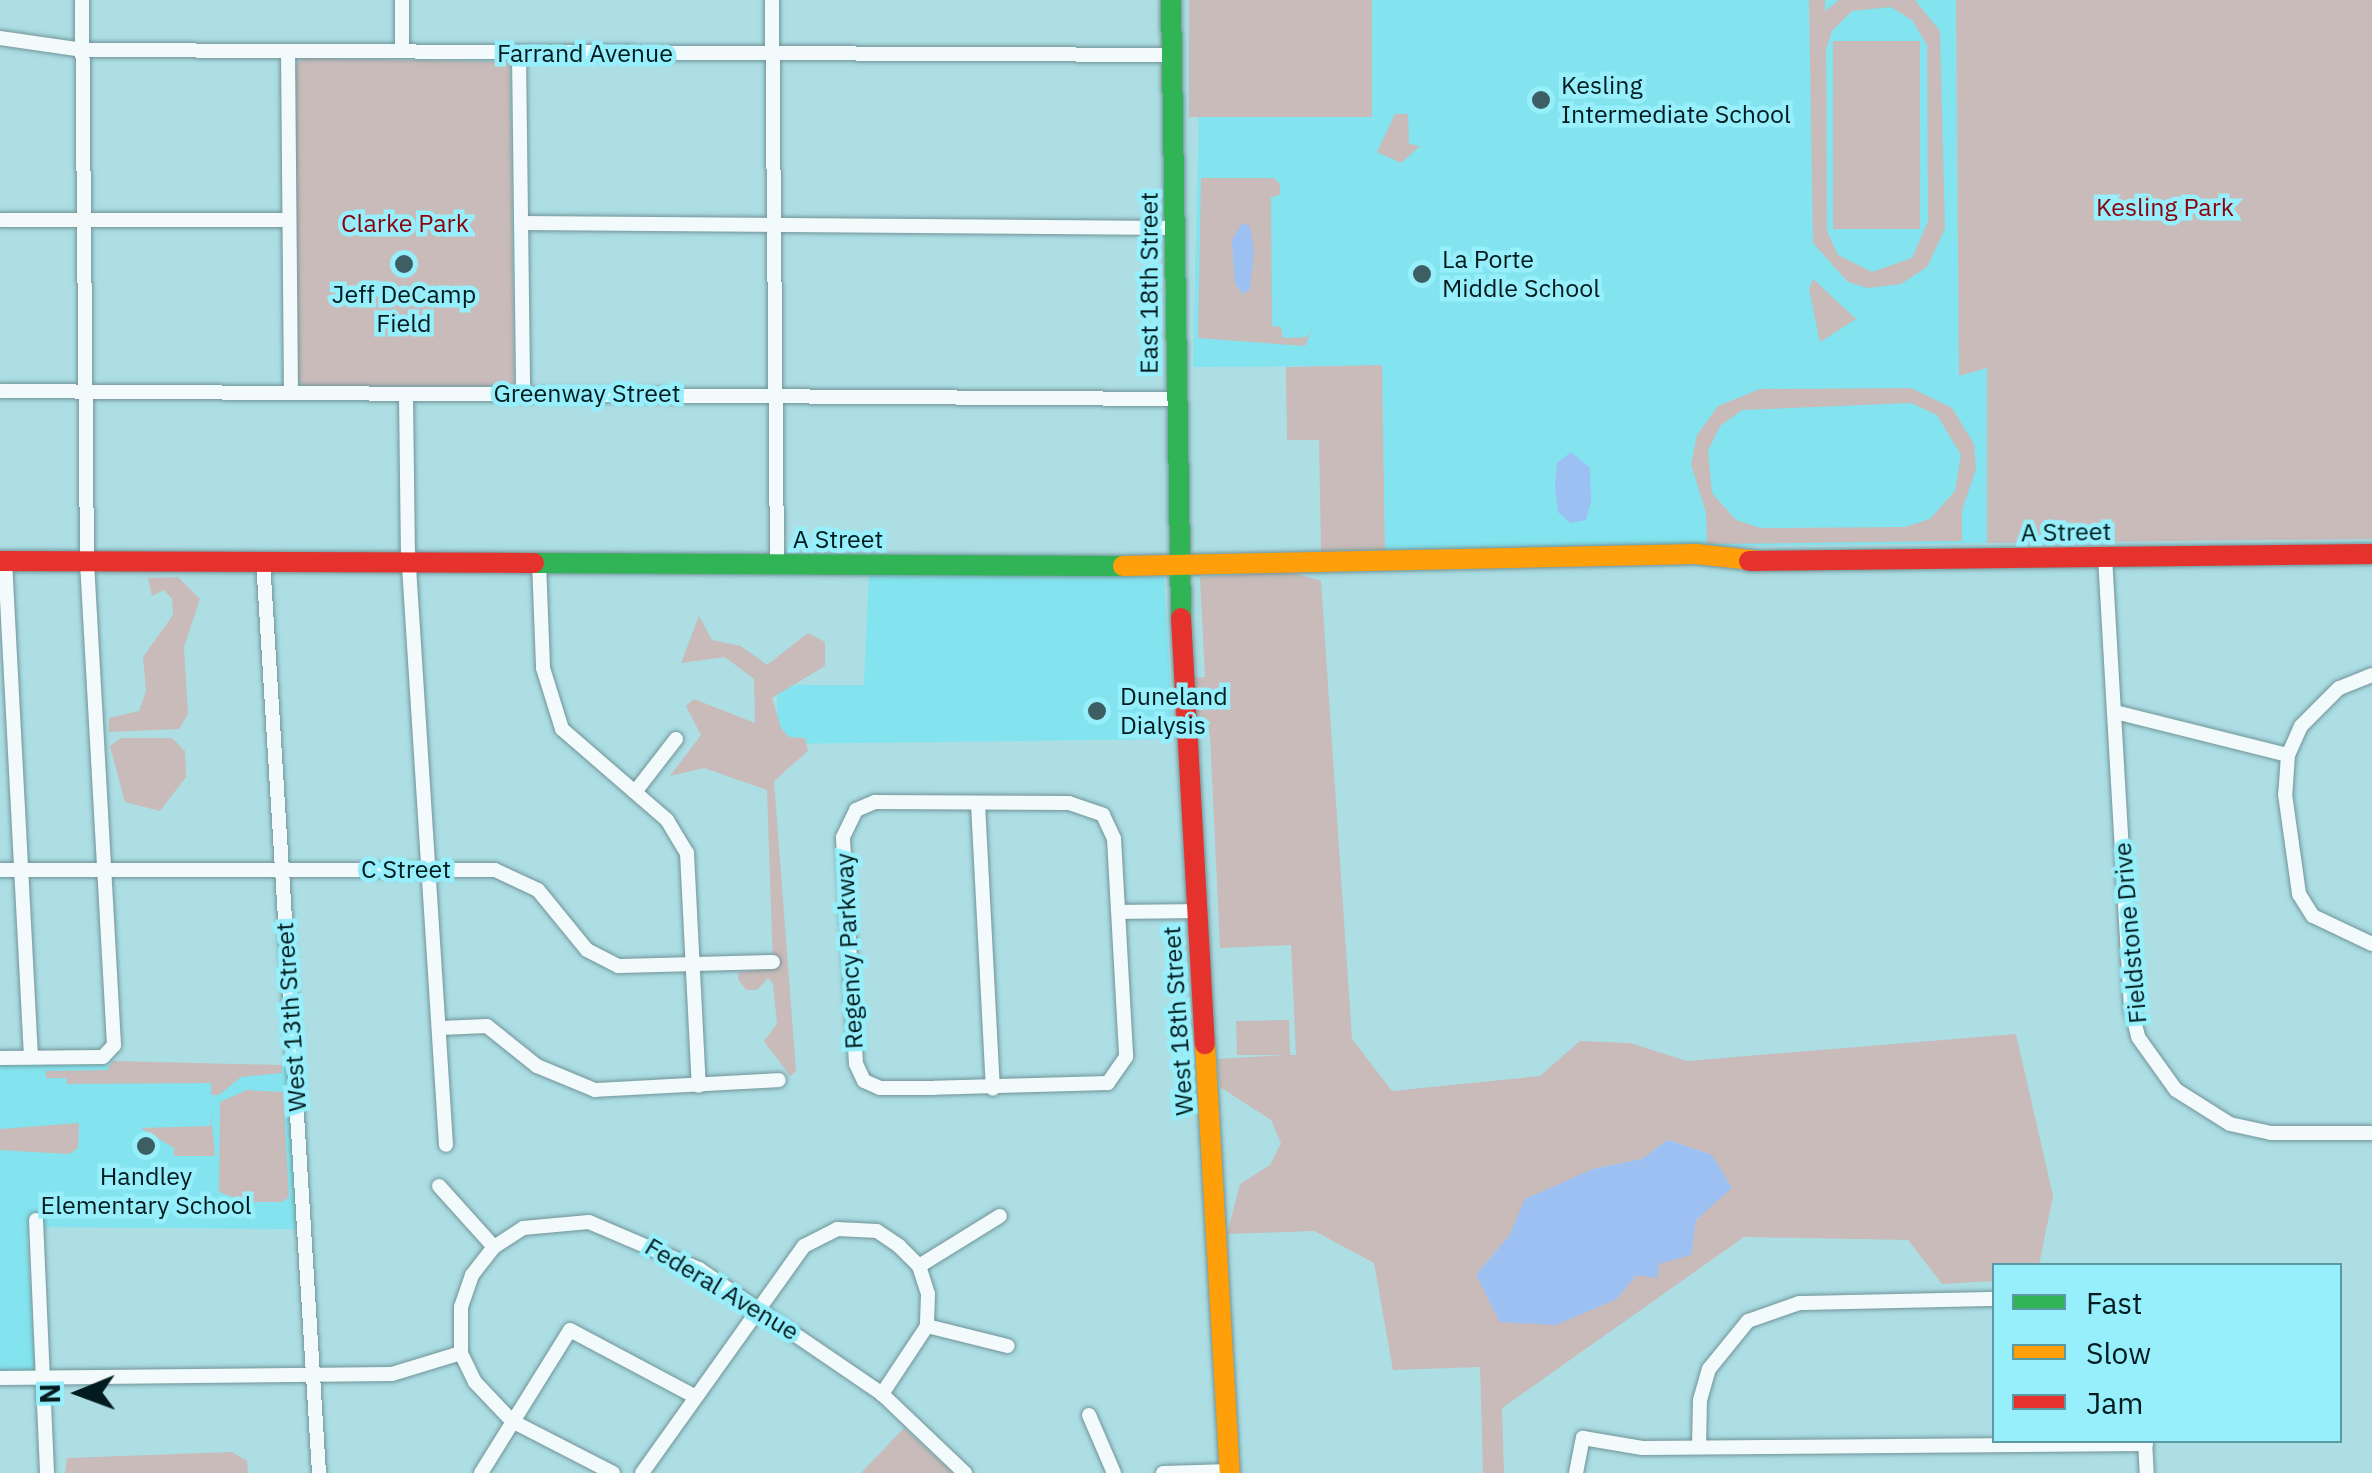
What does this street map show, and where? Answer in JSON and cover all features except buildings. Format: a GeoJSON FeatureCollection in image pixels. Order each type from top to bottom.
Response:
{"type":"FeatureCollection","features":[{"type":"Feature","properties":{"kind":"street"},"geometry":{"type":"LineString","coordinates":[[0,1058],[103,1057],[114,1045],[87,562],[82,0]]}},
{"type":"Feature","properties":{"kind":"street"},"geometry":{"type":"LineString","coordinates":[[402,0],[402,51]]}},
{"type":"Feature","properties":{"kind":"street"},"geometry":{"type":"LineString","coordinates":[[772,0],[776,564]]}},
{"type":"Feature","properties":{"kind":"street","name":"East 18th Street"},"geometry":{"type":"LineString","coordinates":[[1171,0],[1178,566]]}},
{"type":"Feature","properties":{"kind":"street","name":"Farrand Avenue"},"geometry":{"type":"LineString","coordinates":[[0,38],[83,50],[1171,55]]}},
{"type":"Feature","properties":{"kind":"street"},"geometry":{"type":"LineString","coordinates":[[288,51],[291,392]]}},
{"type":"Feature","properties":{"kind":"street"},"geometry":{"type":"LineString","coordinates":[[519,53],[523,392]]}},
{"type":"Feature","properties":{"kind":"street"},"geometry":{"type":"LineString","coordinates":[[0,220],[290,220]]}},
{"type":"Feature","properties":{"kind":"street"},"geometry":{"type":"LineString","coordinates":[[523,222],[1174,228]]}},
{"type":"Feature","properties":{"kind":"street","name":"Greenway Street"},"geometry":{"type":"LineString","coordinates":[[0,391],[1174,398]]}},
{"type":"Feature","properties":{"kind":"street"},"geometry":{"type":"LineString","coordinates":[[406,394],[411,561],[446,1145]]}},
{"type":"Feature","properties":{"kind":"street","name":"A Street"},"geometry":{"type":"LineString","coordinates":[[2,561],[1178,566],[1676,558],[1712,554],[1760,561],[2372,554]]}},
{"type":"Feature","properties":{"kind":"street","name":"Fieldstone Drive"},"geometry":{"type":"LineString","coordinates":[[2105,557],[2131,1008],[2153,1064],[2208,1114],[2250,1130],[2372,1133]]}},
{"type":"Feature","properties":{"kind":"street","name":"West 13th Street"},"geometry":{"type":"LineString","coordinates":[[264,560],[319,1473]]}},
{"type":"Feature","properties":{"kind":"street"},"geometry":{"type":"LineString","coordinates":[[2,561],[31,1057]]}},
{"type":"Feature","properties":{"kind":"street"},"geometry":{"type":"LineString","coordinates":[[539,562],[543,668],[554,713],[582,752],[679,832],[687,852],[699,1086]]}},
{"type":"Feature","properties":{"kind":"street","name":"West 18th Street"},"geometry":{"type":"LineString","coordinates":[[1178,566],[1230,1472]]}},
{"type":"Feature","properties":{"kind":"street"},"geometry":{"type":"LineString","coordinates":[[2372,674],[2324,700],[2288,755],[2288,847],[2299,894],[2313,916],[2372,944]]}},
{"type":"Feature","properties":{"kind":"street"},"geometry":{"type":"LineString","coordinates":[[2115,712],[2288,755]]}},
{"type":"Feature","properties":{"kind":"street"},"geometry":{"type":"LineString","coordinates":[[635,792],[676,739]]}},
{"type":"Feature","properties":{"kind":"street","name":"Regency Parkway"},"geometry":{"type":"LineString","coordinates":[[875,802],[1070,804],[1104,816],[1114,839],[1119,912],[1122,1070],[1092,1089],[880,1088],[859,1074],[843,837],[849,818],[875,802]]}},
{"type":"Feature","properties":{"kind":"street"},"geometry":{"type":"LineString","coordinates":[[978,804],[993,1089]]}},
{"type":"Feature","properties":{"kind":"street","name":"C Street"},"geometry":{"type":"LineString","coordinates":[[0,870],[282,868],[431,870],[514,876],[538,890],[573,937],[600,959],[638,970],[772,962]]}},
{"type":"Feature","properties":{"kind":"street"},"geometry":{"type":"LineString","coordinates":[[1119,912],[1196,911]]}},
{"type":"Feature","properties":{"kind":"street"},"geometry":{"type":"LineString","coordinates":[[440,1028],[487,1026],[537,1066],[596,1090],[779,1080]]}},
{"type":"Feature","properties":{"kind":"street"},"geometry":{"type":"LineString","coordinates":[[439,1186],[494,1248],[472,1275],[460,1307],[461,1352],[475,1382],[512,1421],[613,1473]]}},
{"type":"Feature","properties":{"kind":"street"},"geometry":{"type":"LineString","coordinates":[[919,1266],[1000,1216]]}},
{"type":"Feature","properties":{"kind":"street"},"geometry":{"type":"LineString","coordinates":[[36,1220],[47,1473]]}},
{"type":"Feature","properties":{"kind":"street","name":"Federal Avenue"},"geometry":{"type":"LineString","coordinates":[[494,1248],[523,1228],[589,1222],[644,1241],[757,1305],[882,1394],[965,1473]]}},
{"type":"Feature","properties":{"kind":"street"},"geometry":{"type":"LineString","coordinates":[[642,1473],[757,1305],[804,1246],[837,1229],[876,1231],[919,1266],[927,1326],[882,1394]]}},
{"type":"Feature","properties":{"kind":"street"},"geometry":{"type":"LineString","coordinates":[[1699,1447],[1700,1400],[1709,1369],[1748,1321],[1799,1303],[1992,1299]]}},
{"type":"Feature","properties":{"kind":"street"},"geometry":{"type":"LineString","coordinates":[[927,1326],[1008,1346]]}},
{"type":"Feature","properties":{"kind":"street"},"geometry":{"type":"LineString","coordinates":[[481,1473],[570,1330],[694,1396]]}},
{"type":"Feature","properties":{"kind":"street"},"geometry":{"type":"LineString","coordinates":[[0,1378],[392,1374],[461,1352]]}},
{"type":"Feature","properties":{"kind":"street"},"geometry":{"type":"LineString","coordinates":[[1090,1414],[1114,1473]]}},
{"type":"Feature","properties":{"kind":"street"},"geometry":{"type":"LineString","coordinates":[[1576,1473],[1578,1432],[1642,1448],[2057,1443]]}},
{"type":"Feature","properties":{"kind":"street"},"geometry":{"type":"LineString","coordinates":[[2146,1443],[2148,1473]]}},
{"type":"Feature","properties":{"kind":"street"},"geometry":{"type":"LineString","coordinates":[[1162,1473],[1230,1472]]}},
{"type":"Feature","properties":{"kind":"shaded area"},"geometry":{"type":"Polygon","coordinates":[[[1372,0],[1956,0],[1959,375],[1987,367],[1987,543],[1385,550],[1382,366],[1193,367],[1199,117],[1370,114],[1372,0]]]}},
{"type":"Feature","properties":{"kind":"shaded area"},"geometry":{"type":"Polygon","coordinates":[[[1242,223],[1250,227],[1254,251],[1250,289],[1243,294],[1235,283],[1232,240],[1242,223]]]}},
{"type":"Feature","properties":{"kind":"shaded area"},"geometry":{"type":"Polygon","coordinates":[[[1571,452],[1590,468],[1591,501],[1586,520],[1570,523],[1558,512],[1555,486],[1557,463],[1571,452]]]}},
{"type":"Feature","properties":{"kind":"shaded area"},"geometry":{"type":"Polygon","coordinates":[[[869,572],[1164,577],[1173,739],[775,744],[778,685],[864,685],[869,572]]]}},
{"type":"Feature","properties":{"kind":"shaded area","name":"Handley Elementary School"},"geometry":{"type":"Polygon","coordinates":[[[0,1065],[288,1066],[297,1229],[46,1227],[27,1237],[35,1366],[31,1372],[0,1373],[0,1065]]]}},
{"type":"Feature","properties":{"kind":"shaded area"},"geometry":{"type":"Polygon","coordinates":[[[1668,1140],[1712,1155],[1732,1188],[1696,1220],[1691,1255],[1659,1264],[1657,1278],[1636,1275],[1617,1299],[1556,1325],[1500,1322],[1476,1275],[1509,1236],[1525,1199],[1593,1169],[1642,1159],[1668,1140]]]}},
{"type":"Feature","properties":{"kind":"green space"},"geometry":{"type":"Polygon","coordinates":[[[1189,0],[1372,0],[1372,117],[1189,117],[1189,0]]]}},
{"type":"Feature","properties":{"kind":"green space"},"geometry":{"type":"Polygon","coordinates":[[[1809,0],[1825,0],[1825,11],[1839,0],[1915,0],[1940,31],[1945,229],[1927,267],[1901,284],[1868,288],[1848,282],[1813,243],[1809,0]],[[1891,7],[1852,11],[1832,31],[1826,50],[1827,231],[1838,255],[1872,272],[1912,258],[1928,221],[1927,45],[1912,20],[1891,7]]]}},
{"type":"Feature","properties":{"kind":"green space","name":"Kesling Park"},"geometry":{"type":"Polygon","coordinates":[[[1956,0],[2372,0],[2372,539],[1987,543],[1987,368],[1959,376],[1956,0]]]}},
{"type":"Feature","properties":{"kind":"green space"},"geometry":{"type":"Polygon","coordinates":[[[1833,41],[1920,41],[1920,229],[1833,229],[1833,41]]]}},
{"type":"Feature","properties":{"kind":"green space","name":"Clarke Park"},"geometry":{"type":"Polygon","coordinates":[[[303,58],[510,62],[514,386],[303,386],[298,380],[295,66],[303,58]]]}},
{"type":"Feature","properties":{"kind":"green space"},"geometry":{"type":"Polygon","coordinates":[[[1395,114],[1408,114],[1409,144],[1420,146],[1401,163],[1377,152],[1395,114]]]}},
{"type":"Feature","properties":{"kind":"green space"},"geometry":{"type":"Polygon","coordinates":[[[1201,178],[1274,178],[1280,184],[1280,195],[1271,197],[1272,326],[1281,327],[1283,338],[1307,337],[1312,329],[1305,346],[1198,338],[1201,178]],[[1246,224],[1232,240],[1235,283],[1243,294],[1253,266],[1246,224]]]}},
{"type":"Feature","properties":{"kind":"green space"},"geometry":{"type":"Polygon","coordinates":[[[1813,279],[1856,319],[1820,342],[1809,289],[1813,279]]]}},
{"type":"Feature","properties":{"kind":"green space"},"geometry":{"type":"Polygon","coordinates":[[[1382,365],[1385,550],[1321,551],[1319,440],[1287,440],[1286,367],[1382,365]]]}},
{"type":"Feature","properties":{"kind":"green space"},"geometry":{"type":"Polygon","coordinates":[[[1911,388],[1952,408],[1974,444],[1976,469],[1962,510],[1962,541],[1707,544],[1706,513],[1691,464],[1697,435],[1718,406],[1760,389],[1911,388]],[[1911,403],[1742,410],[1720,426],[1708,451],[1712,493],[1736,520],[1760,528],[1905,527],[1930,519],[1955,491],[1961,455],[1937,415],[1911,403]]]}},
{"type":"Feature","properties":{"kind":"green space"},"geometry":{"type":"Polygon","coordinates":[[[1291,572],[1321,581],[1352,1039],[1392,1091],[1540,1076],[1580,1041],[1630,1043],[1687,1061],[2016,1034],[2053,1196],[2039,1263],[1992,1263],[1992,1281],[1942,1284],[1908,1240],[1744,1237],[1502,1408],[1504,1473],[1483,1473],[1480,1367],[1393,1370],[1374,1263],[1314,1231],[1227,1234],[1240,1184],[1270,1165],[1281,1143],[1271,1120],[1220,1087],[1218,1059],[1285,1055],[1237,1055],[1236,1021],[1289,1020],[1290,1055],[1296,1055],[1291,945],[1220,948],[1210,734],[1198,728],[1195,678],[1205,677],[1200,577],[1291,572]],[[1668,1140],[1642,1159],[1593,1169],[1509,1236],[1476,1275],[1616,1299],[1636,1275],[1658,1264],[1710,1205],[1712,1155],[1668,1140]]]}},
{"type":"Feature","properties":{"kind":"green space"},"geometry":{"type":"Polygon","coordinates":[[[178,577],[200,599],[184,647],[188,714],[179,729],[109,732],[109,718],[139,711],[146,691],[143,657],[173,615],[172,599],[164,590],[152,596],[148,578],[178,577]]]}},
{"type":"Feature","properties":{"kind":"green space"},"geometry":{"type":"Polygon","coordinates":[[[699,616],[712,640],[741,646],[767,665],[808,633],[825,642],[825,666],[772,698],[781,728],[789,737],[805,738],[808,751],[774,781],[796,1071],[790,1076],[764,1041],[777,1024],[773,984],[768,978],[757,990],[746,990],[738,979],[739,972],[773,968],[767,790],[704,768],[670,776],[701,735],[686,706],[694,699],[755,723],[754,679],[725,657],[681,663],[699,616]]]}},
{"type":"Feature","properties":{"kind":"green space"},"geometry":{"type":"Polygon","coordinates":[[[121,738],[172,738],[185,751],[186,777],[160,811],[125,802],[110,746],[121,738]]]}},
{"type":"Feature","properties":{"kind":"green space"},"geometry":{"type":"Polygon","coordinates":[[[113,1061],[282,1065],[282,1073],[241,1077],[219,1095],[211,1095],[211,1083],[67,1084],[66,1078],[46,1078],[46,1071],[107,1070],[113,1061]]]}},
{"type":"Feature","properties":{"kind":"green space"},"geometry":{"type":"Polygon","coordinates":[[[247,1090],[283,1092],[289,1197],[282,1202],[246,1202],[219,1192],[220,1102],[247,1090]]]}},
{"type":"Feature","properties":{"kind":"green space"},"geometry":{"type":"Polygon","coordinates":[[[211,1113],[215,1156],[174,1156],[174,1148],[141,1128],[211,1126],[211,1113]]]}},
{"type":"Feature","properties":{"kind":"green space"},"geometry":{"type":"Polygon","coordinates":[[[79,1123],[78,1148],[69,1154],[0,1150],[0,1129],[79,1123]]]}},
{"type":"Feature","properties":{"kind":"green space"},"geometry":{"type":"Polygon","coordinates":[[[904,1428],[953,1473],[861,1473],[904,1428]]]}},
{"type":"Feature","properties":{"kind":"green space"},"geometry":{"type":"Polygon","coordinates":[[[232,1452],[247,1461],[248,1473],[65,1473],[67,1458],[232,1452]]]}},
{"type":"Feature","properties":{"kind":"traffic: fast"},"geometry":{"type":"LineString","coordinates":[[1171,0],[1181,618]]}},
{"type":"Feature","properties":{"kind":"traffic: fast"},"geometry":{"type":"LineString","coordinates":[[534,563],[1123,566]]}},
{"type":"Feature","properties":{"kind":"traffic: slow"},"geometry":{"type":"LineString","coordinates":[[1123,566],[1696,554],[1760,561]]}},
{"type":"Feature","properties":{"kind":"traffic: slow"},"geometry":{"type":"LineString","coordinates":[[1205,1044],[1230,1473]]}},
{"type":"Feature","properties":{"kind":"traffic: jam"},"geometry":{"type":"LineString","coordinates":[[1749,561],[2372,554]]}},
{"type":"Feature","properties":{"kind":"traffic: jam"},"geometry":{"type":"LineString","coordinates":[[0,561],[534,563]]}},
{"type":"Feature","properties":{"kind":"traffic: jam"},"geometry":{"type":"LineString","coordinates":[[1181,618],[1205,1044]]}},
{"type":"Feature","properties":{"kind":"place","name":"Kesling Intermediate School"},"geometry":{"type":"Point","coordinates":[1541,100]}},
{"type":"Feature","properties":{"kind":"place","name":"Jeff DeCamp Field"},"geometry":{"type":"Point","coordinates":[404,264]}},
{"type":"Feature","properties":{"kind":"place","name":"La Porte Middle School"},"geometry":{"type":"Point","coordinates":[1422,274]}},
{"type":"Feature","properties":{"kind":"place","name":"Duneland Dialysis"},"geometry":{"type":"Point","coordinates":[1097,711]}},
{"type":"Feature","properties":{"kind":"place","name":"Handley Elementary School"},"geometry":{"type":"Point","coordinates":[146,1146]}}]}
